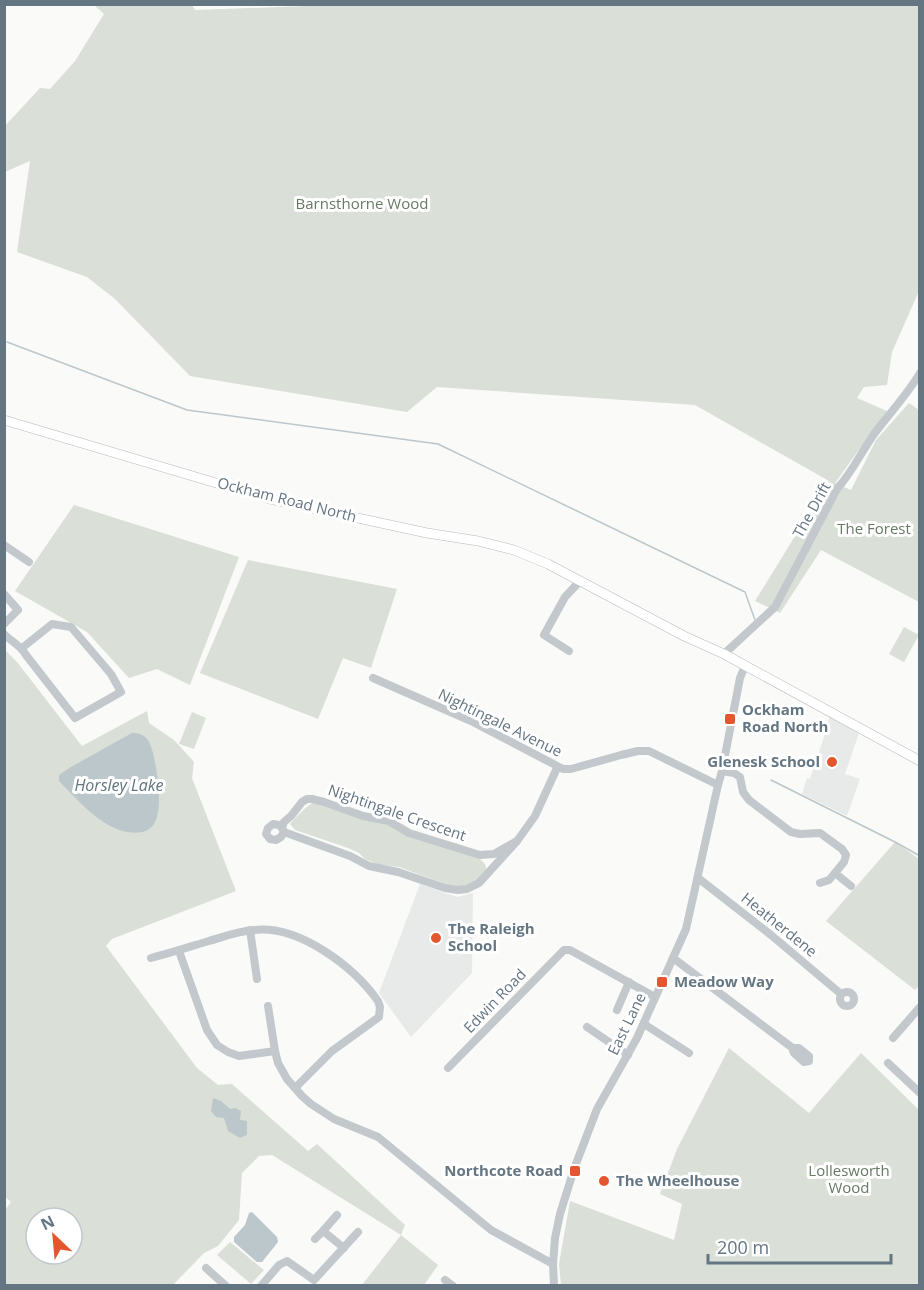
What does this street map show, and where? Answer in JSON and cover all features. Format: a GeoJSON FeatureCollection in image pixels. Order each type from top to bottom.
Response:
{"type":"FeatureCollection","features":[{"type":"Feature","properties":{"kind":"main road","name":"Ockham Road North"},"geometry":{"type":"LineString","coordinates":[[4,420],[270,499],[514,550],[548,564],[684,636],[724,654],[920,761]]}},
{"type":"Feature","properties":{"kind":"street","name":"The Drift"},"geometry":{"type":"LineString","coordinates":[[724,654],[775,607],[837,489],[920,373]]}},
{"type":"Feature","properties":{"kind":"street"},"geometry":{"type":"LineString","coordinates":[[4,545],[29,562]]}},
{"type":"Feature","properties":{"kind":"street"},"geometry":{"type":"LineString","coordinates":[[569,651],[544,636],[565,597],[580,581]]}},
{"type":"Feature","properties":{"kind":"street"},"geometry":{"type":"LineString","coordinates":[[4,594],[18,610],[4,624]]}},
{"type":"Feature","properties":{"kind":"street"},"geometry":{"type":"LineString","coordinates":[[4,634],[22,648],[75,718],[121,693],[111,674],[71,627],[52,624],[22,648]]}},
{"type":"Feature","properties":{"kind":"street","name":"East Lane"},"geometry":{"type":"LineString","coordinates":[[554,1286],[554,1247],[560,1214],[585,1138],[597,1109],[644,1024],[686,929],[722,771],[740,678],[745,666]]}},
{"type":"Feature","properties":{"kind":"street","name":"Nightingale Avenue"},"geometry":{"type":"LineString","coordinates":[[373,678],[471,721],[557,768],[571,769],[638,751],[649,751],[718,785]]}},
{"type":"Feature","properties":{"kind":"street","name":"Nightingale Crescent"},"geometry":{"type":"LineString","coordinates":[[489,872],[491,861],[487,857],[409,833],[389,821],[363,816],[312,799],[302,802],[284,822],[283,830],[343,853],[369,866],[398,872],[449,890],[462,890],[479,883],[489,872],[517,841],[524,833],[535,816],[557,768]]}},
{"type":"Feature","properties":{"kind":"street"},"geometry":{"type":"LineString","coordinates":[[722,771],[734,773],[740,777],[749,800],[790,832],[820,833],[842,849],[846,858],[829,880],[820,883]]}},
{"type":"Feature","properties":{"kind":"street","name":"Nightingale Crescent"},"geometry":{"type":"LineString","coordinates":[[480,855],[499,852],[517,841]]}},
{"type":"Feature","properties":{"kind":"street"},"geometry":{"type":"LineString","coordinates":[[835,873],[851,886]]}},
{"type":"Feature","properties":{"kind":"street","name":"Heatherdene"},"geometry":{"type":"LineString","coordinates":[[698,878],[780,942],[841,994]]}},
{"type":"Feature","properties":{"kind":"street"},"geometry":{"type":"LineString","coordinates":[[250,930],[257,979]]}},
{"type":"Feature","properties":{"kind":"street"},"geometry":{"type":"LineString","coordinates":[[151,958],[238,932],[266,930],[304,940],[351,970],[380,1004],[380,1014],[376,1020],[332,1051],[295,1088]]}},
{"type":"Feature","properties":{"kind":"street","name":"Edwin Road"},"geometry":{"type":"LineString","coordinates":[[448,1068],[564,950],[570,950],[656,998]]}},
{"type":"Feature","properties":{"kind":"street"},"geometry":{"type":"LineString","coordinates":[[179,951],[207,1030],[217,1045],[240,1056],[275,1051]]}},
{"type":"Feature","properties":{"kind":"street"},"geometry":{"type":"LineString","coordinates":[[673,958],[794,1048]]}},
{"type":"Feature","properties":{"kind":"street"},"geometry":{"type":"LineString","coordinates":[[617,1010],[629,982]]}},
{"type":"Feature","properties":{"kind":"street"},"geometry":{"type":"LineString","coordinates":[[268,1006],[275,1051],[283,1072],[311,1104],[334,1119],[378,1137],[491,1230],[553,1264]]}},
{"type":"Feature","properties":{"kind":"street"},"geometry":{"type":"LineString","coordinates":[[893,1038],[920,1007]]}},
{"type":"Feature","properties":{"kind":"street"},"geometry":{"type":"LineString","coordinates":[[644,1024],[689,1053]]}},
{"type":"Feature","properties":{"kind":"street"},"geometry":{"type":"LineString","coordinates":[[587,1028],[628,1055]]}},
{"type":"Feature","properties":{"kind":"street"},"geometry":{"type":"LineString","coordinates":[[888,1063],[920,1093]]}},
{"type":"Feature","properties":{"kind":"street"},"geometry":{"type":"LineString","coordinates":[[315,1239],[337,1215]]}},
{"type":"Feature","properties":{"kind":"street"},"geometry":{"type":"LineString","coordinates":[[322,1232],[344,1248]]}},
{"type":"Feature","properties":{"kind":"street"},"geometry":{"type":"LineString","coordinates":[[261,1286],[279,1265],[287,1261],[314,1280],[358,1232]]}},
{"type":"Feature","properties":{"kind":"street"},"geometry":{"type":"LineString","coordinates":[[206,1268],[226,1286]]}},
{"type":"Feature","properties":{"kind":"street"},"geometry":{"type":"LineString","coordinates":[[444,1280],[453,1286]]}},
{"type":"Feature","properties":{"kind":"shaded area","name":"Glenesk School"},"geometry":{"type":"Polygon","coordinates":[[[829,717],[859,733],[845,774],[860,779],[847,816],[802,794],[807,778],[810,779],[829,717]]]}},
{"type":"Feature","properties":{"kind":"shaded area","name":"The Raleigh School"},"geometry":{"type":"Polygon","coordinates":[[[420,884],[457,897],[473,893],[472,973],[411,1037],[379,993],[420,884]]]}},
{"type":"Feature","properties":{"kind":"green space","name":"Barnsthorne Wood"},"geometry":{"type":"Polygon","coordinates":[[[362,4],[919,5],[919,291],[892,352],[887,385],[864,387],[857,398],[887,411],[835,483],[851,490],[876,440],[909,403],[919,410],[919,602],[821,550],[780,613],[755,601],[829,481],[695,405],[437,387],[407,412],[190,376],[115,299],[87,277],[17,252],[30,161],[5,172],[4,127],[40,88],[50,89],[75,61],[104,14],[94,5],[192,5],[195,10],[362,4]]]}},
{"type":"Feature","properties":{"kind":"green space"},"geometry":{"type":"Polygon","coordinates":[[[74,505],[239,557],[190,685],[157,669],[129,678],[87,632],[15,591],[74,505]]]}},
{"type":"Feature","properties":{"kind":"green space"},"geometry":{"type":"Polygon","coordinates":[[[248,560],[397,589],[371,668],[343,658],[318,719],[200,673],[248,560]]]}},
{"type":"Feature","properties":{"kind":"green space"},"geometry":{"type":"Polygon","coordinates":[[[904,627],[919,635],[904,662],[889,654],[904,627]]]}},
{"type":"Feature","properties":{"kind":"green space"},"geometry":{"type":"Polygon","coordinates":[[[4,649],[17,662],[82,746],[147,711],[149,723],[174,740],[194,762],[192,778],[236,891],[112,939],[106,946],[197,1068],[218,1085],[232,1084],[308,1151],[317,1144],[405,1225],[401,1235],[272,1155],[259,1156],[242,1173],[239,1220],[218,1246],[204,1253],[173,1285],[5,1285],[5,1210],[11,1202],[4,1196],[4,649]]]}},
{"type":"Feature","properties":{"kind":"green space"},"geometry":{"type":"Polygon","coordinates":[[[192,712],[206,718],[194,749],[179,744],[192,712]]]}},
{"type":"Feature","properties":{"kind":"green space"},"geometry":{"type":"Polygon","coordinates":[[[313,803],[381,821],[478,857],[485,864],[487,871],[477,882],[465,887],[451,886],[399,867],[377,864],[348,848],[295,830],[290,824],[313,803]]]}},
{"type":"Feature","properties":{"kind":"green space"},"geometry":{"type":"Polygon","coordinates":[[[895,842],[919,859],[920,985],[915,990],[826,921],[895,842]]]}},
{"type":"Feature","properties":{"kind":"green space","name":"Lollesworth Wood"},"geometry":{"type":"Polygon","coordinates":[[[729,1048],[809,1113],[861,1053],[919,1110],[919,1285],[561,1285],[559,1264],[570,1201],[674,1240],[682,1204],[660,1194],[677,1149],[729,1048]]]}},
{"type":"Feature","properties":{"kind":"green space"},"geometry":{"type":"Polygon","coordinates":[[[401,1235],[438,1265],[424,1285],[362,1285],[401,1235]]]}},
{"type":"Feature","properties":{"kind":"green space"},"geometry":{"type":"Polygon","coordinates":[[[230,1242],[264,1270],[251,1284],[217,1255],[230,1242]]]}},
{"type":"Feature","properties":{"kind":"water","name":"Horsley Lake"},"geometry":{"type":"Polygon","coordinates":[[[132,733],[141,734],[148,740],[158,781],[157,817],[152,827],[142,832],[130,832],[107,824],[85,808],[59,781],[59,775],[71,767],[132,733]]]}},
{"type":"Feature","properties":{"kind":"water"},"geometry":{"type":"Polygon","coordinates":[[[213,1098],[221,1101],[230,1109],[235,1108],[241,1111],[240,1120],[247,1121],[247,1135],[240,1138],[228,1131],[224,1118],[216,1117],[211,1111],[213,1098]]]}},
{"type":"Feature","properties":{"kind":"water"},"geometry":{"type":"Polygon","coordinates":[[[252,1212],[277,1237],[278,1242],[262,1262],[257,1262],[234,1242],[234,1237],[245,1225],[249,1213],[252,1212]]]}},
{"type":"Feature","properties":{"kind":"waterway"},"geometry":{"type":"LineString","coordinates":[[7,342],[187,410],[438,444],[745,592],[755,620]]}},
{"type":"Feature","properties":{"kind":"waterway"},"geometry":{"type":"LineString","coordinates":[[771,780],[920,856]]}},
{"type":"Feature","properties":{"kind":"place","name":"Ockham Road North"},"geometry":{"type":"Point","coordinates":[730,719]}},
{"type":"Feature","properties":{"kind":"place","name":"Glenesk School"},"geometry":{"type":"Point","coordinates":[832,762]}},
{"type":"Feature","properties":{"kind":"place","name":"The Raleigh School"},"geometry":{"type":"Point","coordinates":[436,938]}},
{"type":"Feature","properties":{"kind":"place","name":"Meadow Way"},"geometry":{"type":"Point","coordinates":[662,982]}},
{"type":"Feature","properties":{"kind":"place","name":"Northcote Road"},"geometry":{"type":"Point","coordinates":[575,1171]}},
{"type":"Feature","properties":{"kind":"place","name":"The Wheelhouse"},"geometry":{"type":"Point","coordinates":[604,1181]}},
{"type":"Feature","properties":{"kind":"park label","name":"The Forest"},"geometry":{"type":"Point","coordinates":[874,529]}}]}
